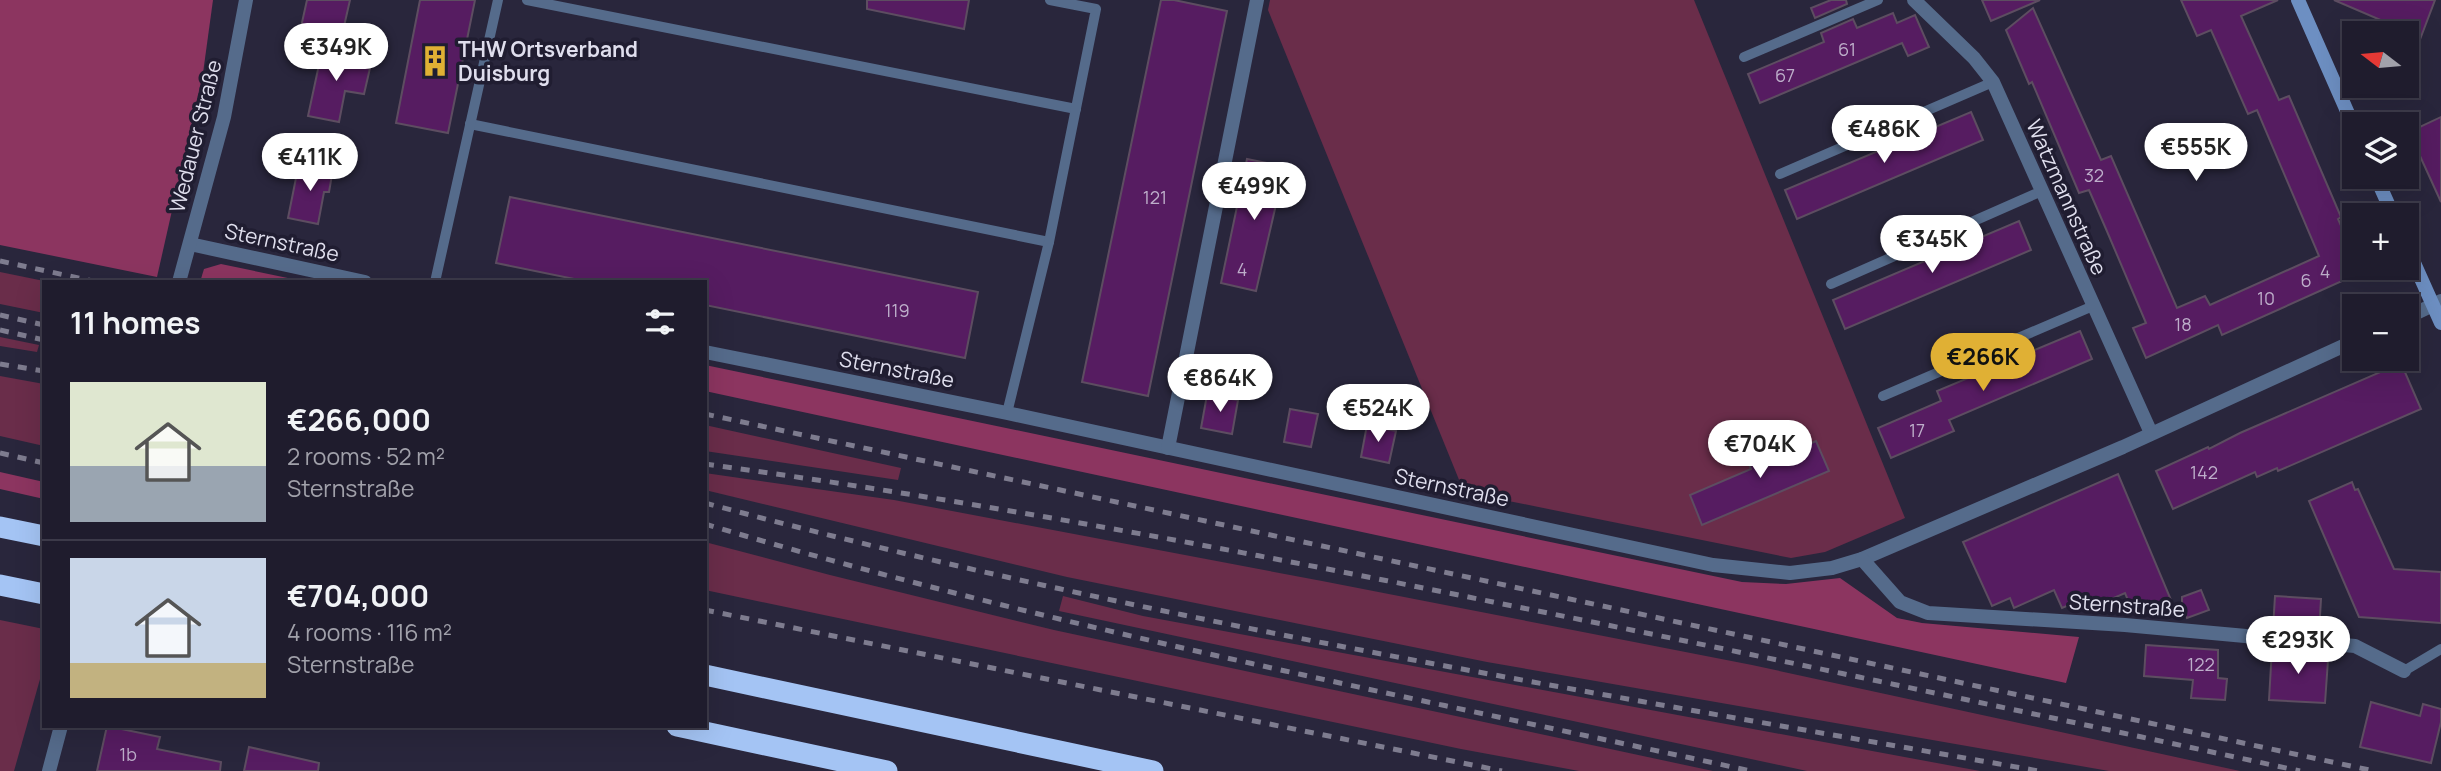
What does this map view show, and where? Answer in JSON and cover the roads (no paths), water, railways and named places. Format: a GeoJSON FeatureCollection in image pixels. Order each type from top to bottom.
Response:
{"type":"FeatureCollection","features":[{"type":"Feature","properties":{"kind":"highway"},"geometry":{"type":"LineString","coordinates":[[0,527],[42,536]]}},
{"type":"Feature","properties":{"kind":"highway"},"geometry":{"type":"LineString","coordinates":[[0,585],[42,594]]}},
{"type":"Feature","properties":{"kind":"highway"},"geometry":{"type":"LineString","coordinates":[[707,675],[1153,771]]}},
{"type":"Feature","properties":{"kind":"highway"},"geometry":{"type":"LineString","coordinates":[[686,728],[887,771]]}},
{"type":"Feature","properties":{"kind":"main road"},"geometry":{"type":"LineString","coordinates":[[2298,0],[2347,112]]}},
{"type":"Feature","properties":{"kind":"main road"},"geometry":{"type":"LineString","coordinates":[[2419,269],[2437,303],[2441,323]]}},
{"type":"Feature","properties":{"kind":"street","name":"Wedauer Straße"},"geometry":{"type":"LineString","coordinates":[[181,280],[224,117],[246,0]]}},
{"type":"Feature","properties":{"kind":"street"},"geometry":{"type":"LineString","coordinates":[[1168,448],[1257,0]]}},
{"type":"Feature","properties":{"kind":"street","name":"Watzmannstraße"},"geometry":{"type":"LineString","coordinates":[[1914,0],[1974,58],[1993,82],[2151,433]]}},
{"type":"Feature","properties":{"kind":"street","name":"Sternstraße"},"geometry":{"type":"LineString","coordinates":[[190,244],[356,280]]}},
{"type":"Feature","properties":{"kind":"street"},"geometry":{"type":"LineString","coordinates":[[2419,312],[2437,303]]}},
{"type":"Feature","properties":{"kind":"street","name":"Sternstraße"},"geometry":{"type":"LineString","coordinates":[[707,352],[1007,413],[1713,565],[1790,573],[1832,568],[1863,559],[2342,346]]}},
{"type":"Feature","properties":{"kind":"street","name":"Sternstraße"},"geometry":{"type":"LineString","coordinates":[[1863,559],[1900,602],[1928,613],[2124,625],[2355,646],[2404,671]]}},
{"type":"Feature","properties":{"kind":"street"},"geometry":{"type":"LineString","coordinates":[[49,771],[60,728]]}},
{"type":"Feature","properties":{"kind":"lane"},"geometry":{"type":"LineString","coordinates":[[435,280],[498,0]]}},
{"type":"Feature","properties":{"kind":"lane"},"geometry":{"type":"LineString","coordinates":[[527,0],[1076,109]]}},
{"type":"Feature","properties":{"kind":"lane"},"geometry":{"type":"LineString","coordinates":[[1007,413],[1049,242],[1096,9],[1050,0]]}},
{"type":"Feature","properties":{"kind":"lane"},"geometry":{"type":"LineString","coordinates":[[1744,57],[1878,0]]}},
{"type":"Feature","properties":{"kind":"lane"},"geometry":{"type":"LineString","coordinates":[[1780,174],[1993,82]]}},
{"type":"Feature","properties":{"kind":"lane"},"geometry":{"type":"LineString","coordinates":[[470,124],[1049,242]]}},
{"type":"Feature","properties":{"kind":"lane"},"geometry":{"type":"LineString","coordinates":[[1831,284],[2042,191]]}},
{"type":"Feature","properties":{"kind":"lane"},"geometry":{"type":"LineString","coordinates":[[1883,396],[2093,306]]}},
{"type":"Feature","properties":{"kind":"lane"},"geometry":{"type":"LineString","coordinates":[[2404,671],[2441,649]]}},
{"type":"Feature","properties":{"kind":"railway"},"geometry":{"type":"LineString","coordinates":[[0,261],[88,280]]}},
{"type":"Feature","properties":{"kind":"railway"},"geometry":{"type":"LineString","coordinates":[[0,315],[42,325]]}},
{"type":"Feature","properties":{"kind":"railway"},"geometry":{"type":"LineString","coordinates":[[0,330],[42,340]]}},
{"type":"Feature","properties":{"kind":"railway"},"geometry":{"type":"LineString","coordinates":[[0,364],[42,371]]}},
{"type":"Feature","properties":{"kind":"railway"},"geometry":{"type":"LineString","coordinates":[[707,414],[2374,771]]}},
{"type":"Feature","properties":{"kind":"railway"},"geometry":{"type":"LineString","coordinates":[[0,453],[42,463]]}},
{"type":"Feature","properties":{"kind":"railway"},"geometry":{"type":"LineString","coordinates":[[707,464],[1002,510],[1297,563],[1594,622],[2300,771]]}},
{"type":"Feature","properties":{"kind":"railway"},"geometry":{"type":"LineString","coordinates":[[707,504],[1036,584],[1202,619],[1536,683],[2039,771]]}},
{"type":"Feature","properties":{"kind":"railway"},"geometry":{"type":"LineString","coordinates":[[707,525],[964,595],[1225,658],[1751,771]]}},
{"type":"Feature","properties":{"kind":"railway"},"geometry":{"type":"LineString","coordinates":[[707,610],[1502,771]]}},
{"type":"Feature","properties":{"kind":"place","name":"THW Ortsverband Duisburg"},"geometry":{"type":"Point","coordinates":[435,61]}}]}
